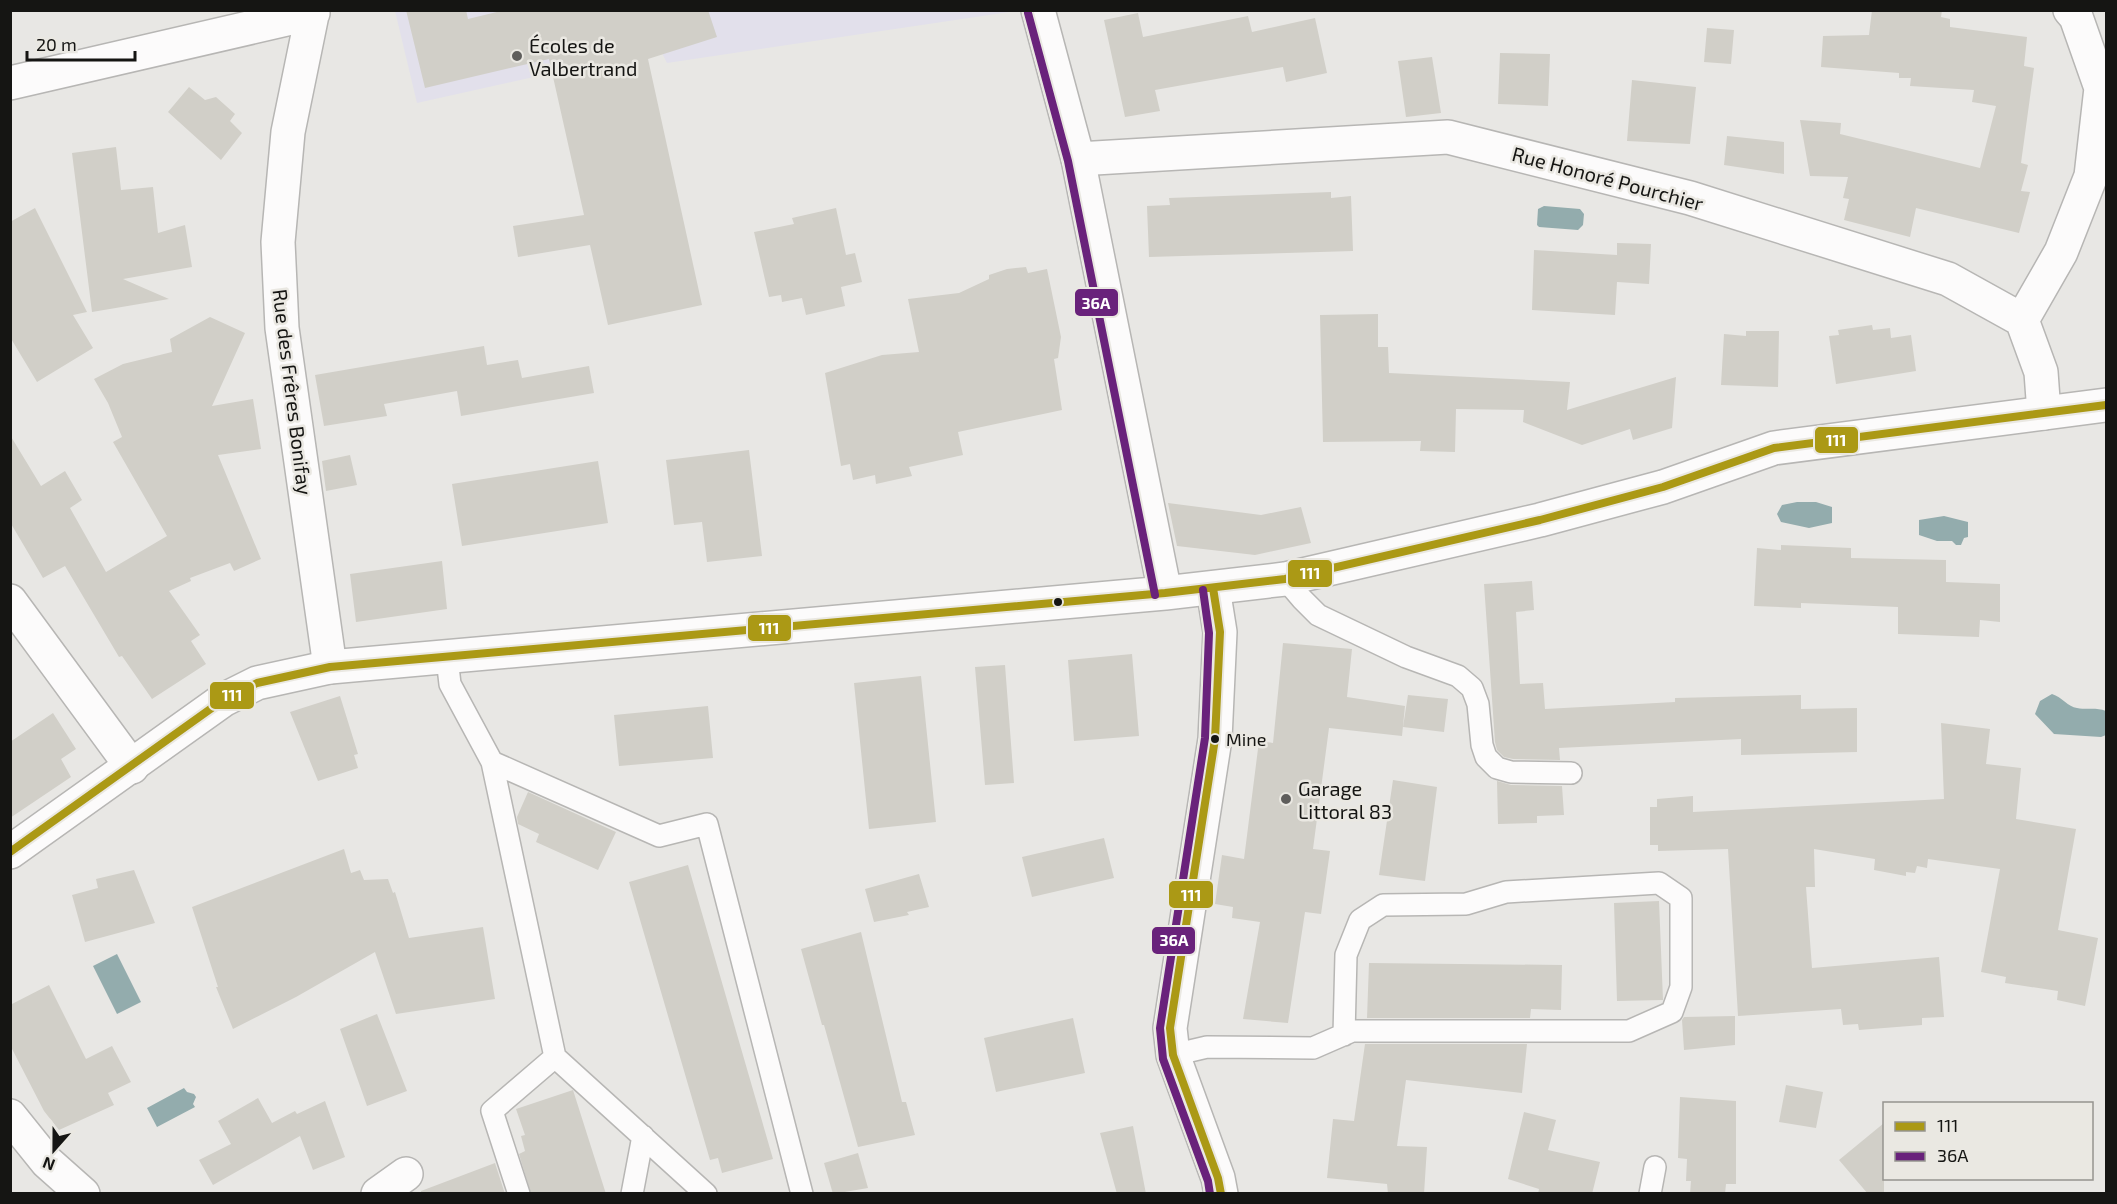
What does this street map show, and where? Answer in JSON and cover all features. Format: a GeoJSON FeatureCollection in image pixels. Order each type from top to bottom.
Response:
{"type":"FeatureCollection","features":[{"type":"Feature","properties":{"kind":"street"},"geometry":{"type":"LineString","coordinates":[[1038,10],[1078,159],[1166,593]]}},
{"type":"Feature","properties":{"kind":"street"},"geometry":{"type":"LineString","coordinates":[[2044,413],[2041,372],[2022,320],[2061,252],[2091,176],[2101,88],[2076,17],[2070,10]]}},
{"type":"Feature","properties":{"kind":"street"},"geometry":{"type":"LineString","coordinates":[[10,82],[313,12]]}},
{"type":"Feature","properties":{"kind":"street","name":"Rue des Frêres Bonifay"},"geometry":{"type":"LineString","coordinates":[[313,12],[288,132],[278,242],[282,328],[330,668]]}},
{"type":"Feature","properties":{"kind":"street","name":"Rue Honoré Pourchier"},"geometry":{"type":"LineString","coordinates":[[1078,159],[1448,137],[1690,198],[1948,279],[2022,320]]}},
{"type":"Feature","properties":{"kind":"street"},"geometry":{"type":"LineString","coordinates":[[10,852],[223,700],[257,683],[330,668],[1166,593],[1285,579],[1540,520],[1663,487],[1774,448],[2106,405]]}},
{"type":"Feature","properties":{"kind":"street"},"geometry":{"type":"LineString","coordinates":[[1213,588],[1220,632],[1215,739],[1170,1028],[1173,1055],[1221,1194]]}},
{"type":"Feature","properties":{"kind":"street"},"geometry":{"type":"LineString","coordinates":[[10,601],[132,767]]}},
{"type":"Feature","properties":{"kind":"street"},"geometry":{"type":"LineString","coordinates":[[10,1116],[47,1162],[83,1194]]}},
{"type":"Feature","properties":{"kind":"street"},"geometry":{"type":"LineString","coordinates":[[378,1194],[406,1174]]}},
{"type":"Feature","properties":{"kind":"lane"},"geometry":{"type":"LineString","coordinates":[[1285,579],[1318,615],[1406,657],[1458,676],[1472,688],[1478,704],[1482,745],[1486,757],[1497,768],[1511,772],[1571,773]]}},
{"type":"Feature","properties":{"kind":"lane"},"geometry":{"type":"LineString","coordinates":[[447,658],[450,684],[492,762],[555,1057],[706,1194]]}},
{"type":"Feature","properties":{"kind":"lane"},"geometry":{"type":"LineString","coordinates":[[492,762],[659,836],[707,824],[802,1194]]}},
{"type":"Feature","properties":{"kind":"lane"},"geometry":{"type":"LineString","coordinates":[[1173,1055],[1207,1047],[1313,1048],[1344,1035],[1352,1031],[1629,1031],[1672,1012],[1682,987],[1681,898],[1659,883],[1506,892],[1466,904],[1383,904],[1360,920],[1346,955],[1344,1035]]}},
{"type":"Feature","properties":{"kind":"lane"},"geometry":{"type":"LineString","coordinates":[[519,1194],[492,1111],[555,1057]]}},
{"type":"Feature","properties":{"kind":"lane"},"geometry":{"type":"LineString","coordinates":[[632,1194],[643,1137]]}},
{"type":"Feature","properties":{"kind":"lane"},"geometry":{"type":"LineString","coordinates":[[1650,1194],[1655,1167]]}},
{"type":"Feature","properties":{"kind":"shaded area","name":"Écoles de Valbertrand"},"geometry":{"type":"Polygon","coordinates":[[[1016,10],[667,63],[660,49],[417,103],[395,11],[1016,10]]]}},
{"type":"Feature","properties":{"kind":"water"},"geometry":{"type":"Polygon","coordinates":[[[1544,206],[1580,209],[1584,214],[1583,225],[1578,230],[1539,227],[1537,225],[1538,209],[1544,206]]]}},
{"type":"Feature","properties":{"kind":"water"},"geometry":{"type":"Polygon","coordinates":[[[1816,502],[1832,507],[1832,523],[1809,528],[1781,522],[1777,514],[1782,505],[1816,502]]]}},
{"type":"Feature","properties":{"kind":"water"},"geometry":{"type":"Polygon","coordinates":[[[1944,516],[1968,522],[1968,537],[1964,538],[1961,545],[1956,545],[1952,541],[1937,541],[1919,535],[1919,520],[1944,516]]]}},
{"type":"Feature","properties":{"kind":"water"},"geometry":{"type":"Polygon","coordinates":[[[2052,694],[2074,707],[2106,711],[2106,735],[2101,737],[2054,734],[2035,714],[2040,701],[2052,694]]]}},
{"type":"Feature","properties":{"kind":"water"},"geometry":{"type":"Polygon","coordinates":[[[117,954],[141,1002],[117,1014],[93,966],[117,954]]]}},
{"type":"Feature","properties":{"kind":"water"},"geometry":{"type":"Polygon","coordinates":[[[184,1088],[196,1097],[193,1104],[195,1107],[157,1127],[147,1108],[184,1088]]]}},
{"type":"Feature","properties":{"kind":"building"},"geometry":{"type":"Polygon","coordinates":[[[406,10],[466,10],[468,19],[505,10],[708,10],[717,37],[648,59],[702,305],[608,325],[590,245],[518,257],[513,226],[584,215],[549,59],[425,88],[406,10]]]}},
{"type":"Feature","properties":{"kind":"building"},"geometry":{"type":"Polygon","coordinates":[[[1872,10],[1942,10],[1941,17],[1950,19],[1950,27],[2027,37],[2024,66],[2034,68],[2021,163],[2028,165],[2021,191],[2030,192],[2019,233],[1916,208],[1910,237],[1844,220],[1849,199],[1843,198],[1848,177],[1810,176],[1800,120],[1841,123],[1840,134],[1980,168],[1996,106],[1972,102],[1974,90],[1910,86],[1911,78],[1899,78],[1899,73],[1821,67],[1823,36],[1869,35],[1872,10]]]}},
{"type":"Feature","properties":{"kind":"building"},"geometry":{"type":"Polygon","coordinates":[[[1138,13],[1143,37],[1248,16],[1252,32],[1315,18],[1327,73],[1286,82],[1283,67],[1155,90],[1160,111],[1125,117],[1104,20],[1138,13]]]}},
{"type":"Feature","properties":{"kind":"building"},"geometry":{"type":"Polygon","coordinates":[[[1707,28],[1734,30],[1731,64],[1704,62],[1707,28]]]}},
{"type":"Feature","properties":{"kind":"building"},"geometry":{"type":"Polygon","coordinates":[[[1500,53],[1550,54],[1548,106],[1498,104],[1500,53]]]}},
{"type":"Feature","properties":{"kind":"building"},"geometry":{"type":"Polygon","coordinates":[[[1432,57],[1441,113],[1406,117],[1398,61],[1432,57]]]}},
{"type":"Feature","properties":{"kind":"building"},"geometry":{"type":"Polygon","coordinates":[[[1632,80],[1696,87],[1690,144],[1627,141],[1632,80]]]}},
{"type":"Feature","properties":{"kind":"building"},"geometry":{"type":"Polygon","coordinates":[[[189,87],[205,100],[216,97],[235,114],[230,121],[242,133],[221,160],[168,112],[189,87]]]}},
{"type":"Feature","properties":{"kind":"building"},"geometry":{"type":"Polygon","coordinates":[[[1727,136],[1784,142],[1784,174],[1724,165],[1727,136]]]}},
{"type":"Feature","properties":{"kind":"building"},"geometry":{"type":"Polygon","coordinates":[[[116,147],[121,190],[153,187],[158,233],[185,225],[192,267],[123,279],[169,299],[92,312],[72,153],[116,147]]]}},
{"type":"Feature","properties":{"kind":"building"},"geometry":{"type":"Polygon","coordinates":[[[1331,192],[1331,198],[1351,196],[1353,251],[1149,257],[1147,206],[1170,205],[1169,198],[1331,192]]]}},
{"type":"Feature","properties":{"kind":"building"},"geometry":{"type":"Polygon","coordinates":[[[35,208],[87,312],[73,315],[93,348],[37,382],[10,337],[10,222],[35,208]]]}},
{"type":"Feature","properties":{"kind":"building"},"geometry":{"type":"Polygon","coordinates":[[[836,208],[846,255],[855,253],[862,282],[841,287],[845,306],[806,315],[802,298],[782,302],[781,295],[769,297],[754,232],[794,224],[792,218],[836,208]]]}},
{"type":"Feature","properties":{"kind":"building"},"geometry":{"type":"Polygon","coordinates":[[[1617,243],[1651,244],[1649,284],[1617,282],[1615,315],[1532,310],[1534,250],[1617,255],[1617,243]]]}},
{"type":"Feature","properties":{"kind":"building"},"geometry":{"type":"Polygon","coordinates":[[[1026,267],[1028,273],[1047,269],[1061,337],[1058,358],[1054,359],[1062,410],[958,432],[963,455],[909,467],[912,476],[876,484],[875,475],[853,480],[850,464],[841,466],[825,373],[882,355],[919,352],[908,299],[959,293],[989,279],[989,275],[1007,269],[1026,267]]]}},
{"type":"Feature","properties":{"kind":"building"},"geometry":{"type":"Polygon","coordinates":[[[1378,314],[1378,347],[1388,347],[1389,373],[1570,382],[1567,410],[1676,377],[1672,428],[1633,440],[1630,429],[1582,445],[1523,422],[1524,410],[1456,409],[1455,452],[1420,451],[1421,441],[1323,442],[1320,315],[1378,314]]]}},
{"type":"Feature","properties":{"kind":"building"},"geometry":{"type":"Polygon","coordinates":[[[210,317],[245,333],[212,406],[253,399],[261,449],[218,455],[261,559],[234,571],[230,563],[190,578],[191,581],[169,591],[200,635],[191,641],[206,664],[152,699],[122,656],[119,657],[65,566],[43,578],[10,522],[10,435],[41,486],[65,471],[82,500],[70,508],[106,572],[167,536],[113,442],[122,437],[108,403],[94,379],[123,364],[172,352],[170,339],[210,317]]]}},
{"type":"Feature","properties":{"kind":"building"},"geometry":{"type":"Polygon","coordinates":[[[1872,325],[1873,330],[1890,328],[1891,338],[1911,335],[1916,371],[1836,384],[1829,336],[1839,335],[1838,330],[1872,325]]]}},
{"type":"Feature","properties":{"kind":"building"},"geometry":{"type":"Polygon","coordinates":[[[1746,331],[1779,331],[1778,387],[1721,385],[1724,334],[1746,336],[1746,331]]]}},
{"type":"Feature","properties":{"kind":"building"},"geometry":{"type":"Polygon","coordinates":[[[484,346],[487,365],[518,360],[522,378],[589,366],[594,393],[461,416],[457,391],[384,404],[387,416],[324,426],[315,375],[484,346]]]}},
{"type":"Feature","properties":{"kind":"building"},"geometry":{"type":"Polygon","coordinates":[[[749,450],[762,556],[707,562],[702,522],[674,525],[666,460],[749,450]]]}},
{"type":"Feature","properties":{"kind":"building"},"geometry":{"type":"Polygon","coordinates":[[[350,455],[357,485],[326,491],[322,461],[350,455]]]}},
{"type":"Feature","properties":{"kind":"building"},"geometry":{"type":"Polygon","coordinates":[[[598,461],[608,523],[462,546],[452,484],[598,461]]]}},
{"type":"Feature","properties":{"kind":"building"},"geometry":{"type":"Polygon","coordinates":[[[1168,503],[1261,515],[1301,507],[1311,543],[1255,555],[1177,546],[1168,503]]]}},
{"type":"Feature","properties":{"kind":"building"},"geometry":{"type":"Polygon","coordinates":[[[1781,545],[1851,548],[1851,558],[1946,560],[1946,582],[2000,584],[2000,622],[1980,620],[1979,637],[1898,634],[1898,607],[1801,603],[1801,608],[1754,606],[1757,548],[1781,550],[1781,545]]]}},
{"type":"Feature","properties":{"kind":"building"},"geometry":{"type":"Polygon","coordinates":[[[442,561],[447,609],[356,622],[350,574],[442,561]]]}},
{"type":"Feature","properties":{"kind":"building"},"geometry":{"type":"Polygon","coordinates":[[[1532,581],[1534,610],[1516,612],[1520,684],[1543,683],[1545,709],[1675,702],[1675,698],[1801,695],[1801,709],[1857,708],[1857,752],[1741,755],[1741,739],[1559,748],[1560,760],[1504,757],[1497,750],[1495,742],[1484,584],[1532,581]]]}},
{"type":"Feature","properties":{"kind":"building"},"geometry":{"type":"Polygon","coordinates":[[[1283,643],[1352,649],[1347,697],[1405,706],[1402,736],[1329,728],[1313,849],[1330,851],[1321,914],[1305,912],[1288,1023],[1243,1019],[1260,922],[1232,918],[1233,907],[1215,904],[1222,855],[1244,859],[1259,741],[1273,743],[1283,643]]]}},
{"type":"Feature","properties":{"kind":"building"},"geometry":{"type":"Polygon","coordinates":[[[1132,654],[1139,736],[1074,741],[1068,660],[1132,654]]]}},
{"type":"Feature","properties":{"kind":"building"},"geometry":{"type":"Polygon","coordinates":[[[1005,665],[1014,783],[985,785],[975,667],[1005,665]]]}},
{"type":"Feature","properties":{"kind":"building"},"geometry":{"type":"Polygon","coordinates":[[[921,676],[936,822],[869,829],[854,683],[921,676]]]}},
{"type":"Feature","properties":{"kind":"building"},"geometry":{"type":"Polygon","coordinates":[[[1408,695],[1448,699],[1444,732],[1403,727],[1408,695]]]}},
{"type":"Feature","properties":{"kind":"building"},"geometry":{"type":"Polygon","coordinates":[[[340,696],[358,754],[354,755],[358,768],[318,781],[290,712],[340,696]]]}},
{"type":"Feature","properties":{"kind":"building"},"geometry":{"type":"Polygon","coordinates":[[[708,706],[713,758],[619,766],[614,715],[708,706]]]}},
{"type":"Feature","properties":{"kind":"building"},"geometry":{"type":"Polygon","coordinates":[[[53,713],[76,749],[61,759],[71,777],[10,818],[10,742],[53,713]]]}},
{"type":"Feature","properties":{"kind":"building"},"geometry":{"type":"Polygon","coordinates":[[[1941,723],[1990,729],[1986,764],[2021,768],[2016,819],[2076,829],[2058,930],[2098,938],[2085,1006],[2057,1000],[2058,991],[2005,983],[2006,977],[1981,972],[2000,869],[1928,859],[1927,868],[1917,866],[1915,873],[1906,872],[1906,876],[1874,870],[1875,859],[1814,849],[1815,887],[1806,887],[1812,968],[1939,957],[1944,1017],[1922,1018],[1922,1025],[1859,1030],[1858,1024],[1843,1025],[1841,1009],[1738,1016],[1728,849],[1658,851],[1658,845],[1650,845],[1650,807],[1657,807],[1657,799],[1693,796],[1693,812],[1944,799],[1941,723]]]}},
{"type":"Feature","properties":{"kind":"building"},"geometry":{"type":"Polygon","coordinates":[[[1393,780],[1437,787],[1425,881],[1379,875],[1393,780]]]}},
{"type":"Feature","properties":{"kind":"building"},"geometry":{"type":"Polygon","coordinates":[[[1497,781],[1511,785],[1562,786],[1564,815],[1537,816],[1537,823],[1498,824],[1497,781]]]}},
{"type":"Feature","properties":{"kind":"building"},"geometry":{"type":"Polygon","coordinates":[[[528,792],[616,832],[598,870],[536,842],[539,834],[518,824],[517,817],[528,792]]]}},
{"type":"Feature","properties":{"kind":"building"},"geometry":{"type":"Polygon","coordinates":[[[1104,838],[1114,878],[1032,897],[1022,857],[1104,838]]]}},
{"type":"Feature","properties":{"kind":"building"},"geometry":{"type":"Polygon","coordinates":[[[344,849],[351,873],[360,870],[364,880],[388,879],[393,893],[395,892],[409,938],[483,927],[495,999],[396,1014],[375,952],[296,997],[233,1029],[216,987],[218,987],[192,907],[344,849]]]}},
{"type":"Feature","properties":{"kind":"building"},"geometry":{"type":"Polygon","coordinates":[[[688,865],[773,1159],[722,1173],[718,1158],[710,1160],[629,882],[688,865]]]}},
{"type":"Feature","properties":{"kind":"building"},"geometry":{"type":"Polygon","coordinates":[[[134,870],[155,923],[85,942],[72,895],[98,888],[96,879],[134,870]]]}},
{"type":"Feature","properties":{"kind":"building"},"geometry":{"type":"Polygon","coordinates":[[[919,874],[929,907],[907,912],[909,915],[874,922],[865,889],[919,874]]]}},
{"type":"Feature","properties":{"kind":"building"},"geometry":{"type":"Polygon","coordinates":[[[1659,901],[1663,1000],[1617,1001],[1614,903],[1659,901]]]}},
{"type":"Feature","properties":{"kind":"building"},"geometry":{"type":"Polygon","coordinates":[[[861,932],[902,1102],[906,1102],[915,1135],[858,1147],[801,949],[861,932]]]}},
{"type":"Feature","properties":{"kind":"building"},"geometry":{"type":"Polygon","coordinates":[[[1369,963],[1562,965],[1561,1010],[1531,1009],[1530,1018],[1367,1018],[1369,963]]]}},
{"type":"Feature","properties":{"kind":"building"},"geometry":{"type":"Polygon","coordinates":[[[49,985],[86,1059],[112,1046],[131,1082],[108,1093],[114,1105],[59,1130],[44,1111],[10,1045],[10,1005],[49,985]]]}},
{"type":"Feature","properties":{"kind":"building"},"geometry":{"type":"Polygon","coordinates":[[[377,1014],[407,1091],[367,1106],[340,1029],[377,1014]]]}},
{"type":"Feature","properties":{"kind":"building"},"geometry":{"type":"Polygon","coordinates":[[[1735,1016],[1735,1045],[1684,1050],[1682,1020],[1684,1017],[1735,1016]]]}},
{"type":"Feature","properties":{"kind":"building"},"geometry":{"type":"Polygon","coordinates":[[[1073,1018],[1085,1073],[996,1092],[984,1038],[1073,1018]]]}},
{"type":"Feature","properties":{"kind":"building"},"geometry":{"type":"Polygon","coordinates":[[[1365,1044],[1527,1044],[1522,1093],[1406,1080],[1397,1146],[1427,1147],[1424,1194],[1388,1194],[1387,1184],[1327,1178],[1333,1119],[1354,1121],[1365,1044]]]}},
{"type":"Feature","properties":{"kind":"building"},"geometry":{"type":"Polygon","coordinates":[[[1786,1085],[1823,1092],[1816,1128],[1779,1122],[1786,1085]]]}},
{"type":"Feature","properties":{"kind":"building"},"geometry":{"type":"Polygon","coordinates":[[[573,1090],[606,1194],[531,1194],[519,1154],[525,1151],[521,1136],[525,1135],[516,1109],[573,1090]]]}},
{"type":"Feature","properties":{"kind":"building"},"geometry":{"type":"Polygon","coordinates":[[[1680,1097],[1736,1101],[1736,1184],[1726,1184],[1725,1194],[1690,1194],[1691,1181],[1686,1181],[1687,1159],[1678,1158],[1680,1097]]]}},
{"type":"Feature","properties":{"kind":"building"},"geometry":{"type":"Polygon","coordinates":[[[258,1098],[272,1123],[295,1111],[297,1114],[325,1101],[345,1157],[313,1170],[300,1136],[213,1185],[199,1160],[231,1144],[218,1121],[258,1098]]]}},
{"type":"Feature","properties":{"kind":"building"},"geometry":{"type":"Polygon","coordinates":[[[1524,1112],[1556,1120],[1548,1150],[1600,1162],[1592,1194],[1538,1194],[1539,1189],[1508,1179],[1524,1112]]]}},
{"type":"Feature","properties":{"kind":"building"},"geometry":{"type":"Polygon","coordinates":[[[1883,1124],[1884,1194],[1868,1194],[1839,1160],[1883,1124]]]}},
{"type":"Feature","properties":{"kind":"building"},"geometry":{"type":"Polygon","coordinates":[[[1133,1126],[1146,1194],[1117,1194],[1100,1133],[1133,1126]]]}},
{"type":"Feature","properties":{"kind":"building"},"geometry":{"type":"Polygon","coordinates":[[[858,1153],[868,1188],[833,1194],[824,1163],[858,1153]]]}},
{"type":"Feature","properties":{"kind":"building"},"geometry":{"type":"Polygon","coordinates":[[[495,1163],[505,1194],[421,1194],[421,1191],[495,1163]]]}},
{"type":"Feature","properties":{"kind":"transit line","name":"36A"},"geometry":{"type":"LineString","coordinates":[[1028,13],[1068,161],[1155,595]]}},
{"type":"Feature","properties":{"kind":"transit line","name":"111"},"geometry":{"type":"LineString","coordinates":[[10,852],[223,700],[257,683],[330,667],[1165,593],[1285,579],[1540,520],[1663,487],[1774,448],[2106,405]]}},
{"type":"Feature","properties":{"kind":"transit line","name":"111"},"geometry":{"type":"LineString","coordinates":[[1213,588],[1220,632],[1215,739],[1170,1028],[1173,1055],[1218,1178],[1221,1194]]}},
{"type":"Feature","properties":{"kind":"transit line","name":"36A"},"geometry":{"type":"LineString","coordinates":[[1203,590],[1209,633],[1205,738],[1160,1028],[1163,1059],[1208,1181],[1210,1194]]}},
{"type":"Feature","properties":{"kind":"place","name":"Écoles de Valbertrand"},"geometry":{"type":"Point","coordinates":[517,56]}},
{"type":"Feature","properties":{"kind":"place","name":"Mine"},"geometry":{"type":"Point","coordinates":[1215,739]}},
{"type":"Feature","properties":{"kind":"place","name":"Garage Littoral 83"},"geometry":{"type":"Point","coordinates":[1286,799]}}]}
